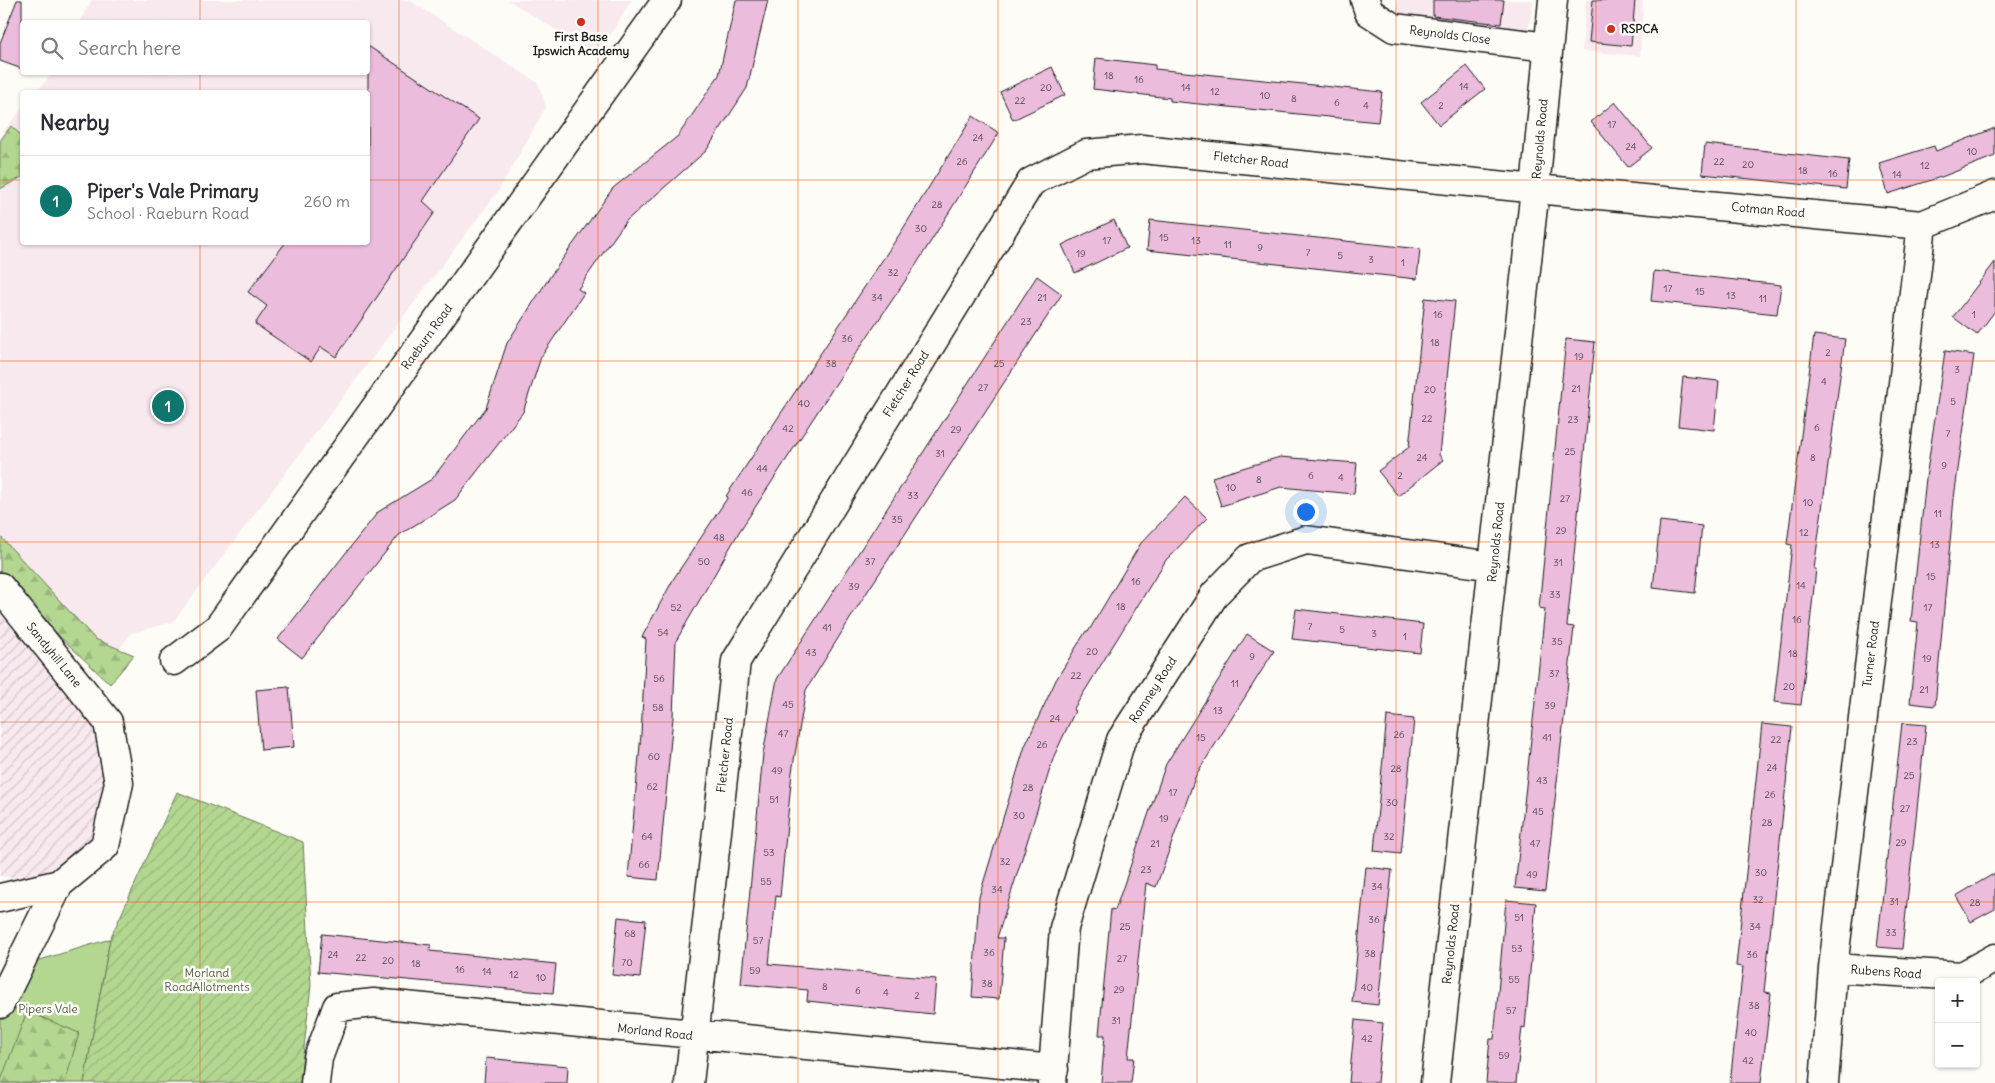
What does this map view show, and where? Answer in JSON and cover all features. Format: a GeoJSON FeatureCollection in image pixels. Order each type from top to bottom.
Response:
{"type":"FeatureCollection","features":[{"type":"Feature","properties":{"kind":"street","name":"Raeburn Road"},"geometry":{"type":"LineString","coordinates":[[174,661],[218,628],[667,0]]}},
{"type":"Feature","properties":{"kind":"street","name":"Reynolds Close"},"geometry":{"type":"LineString","coordinates":[[1365,0],[1369,12],[1394,28],[1548,47]]}},
{"type":"Feature","properties":{"kind":"street","name":"Reynolds Road"},"geometry":{"type":"LineString","coordinates":[[1435,1083],[1535,189],[1553,0]]}},
{"type":"Feature","properties":{"kind":"street","name":"Fletcher Road"},"geometry":{"type":"LineString","coordinates":[[689,1083],[736,661],[1030,182],[1086,154],[1142,149],[1535,189]]}},
{"type":"Feature","properties":{"kind":"street","name":"Cotman Road"},"geometry":{"type":"LineString","coordinates":[[1535,189],[1922,225],[1995,196]]}},
{"type":"Feature","properties":{"kind":"street","name":"Turner Road"},"geometry":{"type":"LineString","coordinates":[[1824,1083],[1833,968],[1922,225]]}},
{"type":"Feature","properties":{"kind":"street","name":"Romney Road"},"geometry":{"type":"LineString","coordinates":[[1053,1076],[1064,928],[1121,740],[1215,594],[1250,558],[1306,540],[1493,566]]}},
{"type":"Feature","properties":{"kind":"street","name":"Sandyhill Lane"},"geometry":{"type":"LineString","coordinates":[[0,587],[108,722],[119,783],[105,846],[59,884]]}},
{"type":"Feature","properties":{"kind":"street"},"geometry":{"type":"LineString","coordinates":[[0,898],[59,884]]}},
{"type":"Feature","properties":{"kind":"street"},"geometry":{"type":"LineString","coordinates":[[0,1004],[59,884]]}},
{"type":"Feature","properties":{"kind":"street","name":"Rubens Road"},"geometry":{"type":"LineString","coordinates":[[1833,968],[1962,976],[1995,958]]}},
{"type":"Feature","properties":{"kind":"street","name":"Morland Road"},"geometry":{"type":"LineString","coordinates":[[315,1083],[318,1058],[337,1006],[374,1003],[1053,1076]]}},
{"type":"Feature","properties":{"kind":"shaded area"},"geometry":{"type":"Polygon","coordinates":[[[92,0],[409,0],[538,83],[546,107],[499,190],[173,622],[131,633],[105,669],[0,570],[0,136],[20,111],[20,245],[370,245],[370,90],[38,90],[51,75],[370,75],[370,20],[80,20],[92,0]]]}},
{"type":"Feature","properties":{"kind":"shaded area","name":"First Base Ipswich Academy"},"geometry":{"type":"Polygon","coordinates":[[[508,0],[632,0],[605,43],[585,48],[508,0]]]}},
{"type":"Feature","properties":{"kind":"shaded area"},"geometry":{"type":"Polygon","coordinates":[[[1398,0],[1533,0],[1528,31],[1396,16],[1398,0]]]}},
{"type":"Feature","properties":{"kind":"shaded area"},"geometry":{"type":"Polygon","coordinates":[[[1586,0],[1643,0],[1640,56],[1582,51],[1586,0]]]}},
{"type":"Feature","properties":{"kind":"shaded area"},"geometry":{"type":"Polygon","coordinates":[[[0,587],[108,722],[105,846],[59,884],[0,876],[0,587]]]}},
{"type":"Feature","properties":{"kind":"green space"},"geometry":{"type":"Polygon","coordinates":[[[11,126],[20,134],[20,178],[0,189],[0,141],[11,126]]]}},
{"type":"Feature","properties":{"kind":"green space"},"geometry":{"type":"Polygon","coordinates":[[[0,536],[95,639],[134,655],[110,684],[0,580],[0,536]]]}},
{"type":"Feature","properties":{"kind":"green space","name":"Morland RoadAllotments"},"geometry":{"type":"Polygon","coordinates":[[[177,792],[303,842],[311,985],[300,1083],[84,1083],[110,939],[177,792]]]}},
{"type":"Feature","properties":{"kind":"green space","name":"Pipers Vale"},"geometry":{"type":"Polygon","coordinates":[[[110,939],[84,1083],[0,1083],[0,972],[110,939]]]}},
{"type":"Feature","properties":{"kind":"green space"},"geometry":{"type":"Polygon","coordinates":[[[27,1011],[79,1033],[65,1083],[0,1083],[27,1011]]]}},
{"type":"Feature","properties":{"kind":"building"},"geometry":{"type":"Polygon","coordinates":[[[17,0],[22,0],[20,68],[0,61],[0,43],[17,0]]]}},
{"type":"Feature","properties":{"kind":"building"},"geometry":{"type":"Polygon","coordinates":[[[736,0],[768,0],[747,88],[706,151],[626,221],[578,289],[584,293],[541,357],[523,412],[455,500],[399,535],[302,658],[278,639],[378,512],[432,479],[486,408],[507,343],[549,278],[613,188],[678,136],[719,75],[736,0]]]}},
{"type":"Feature","properties":{"kind":"building"},"geometry":{"type":"Polygon","coordinates":[[[1433,0],[1504,0],[1501,24],[1433,16],[1433,0]]]}},
{"type":"Feature","properties":{"kind":"building","name":"RSPCA"},"geometry":{"type":"Polygon","coordinates":[[[1593,0],[1635,0],[1631,46],[1589,42],[1593,0]]]}},
{"type":"Feature","properties":{"kind":"building"},"geometry":{"type":"Polygon","coordinates":[[[370,47],[479,119],[423,201],[435,212],[336,357],[321,347],[311,362],[255,324],[267,306],[248,292],[284,245],[370,245],[370,90],[368,90],[370,47]]]}},
{"type":"Feature","properties":{"kind":"building"},"geometry":{"type":"Polygon","coordinates":[[[1096,58],[1155,65],[1155,69],[1382,92],[1378,122],[1170,101],[1170,98],[1093,89],[1096,58]]]}},
{"type":"Feature","properties":{"kind":"building"},"geometry":{"type":"Polygon","coordinates":[[[1467,66],[1485,89],[1439,125],[1421,102],[1467,66]]]}},
{"type":"Feature","properties":{"kind":"building"},"geometry":{"type":"Polygon","coordinates":[[[1052,67],[1065,95],[1013,120],[1000,92],[1052,67]]]}},
{"type":"Feature","properties":{"kind":"building"},"geometry":{"type":"Polygon","coordinates":[[[1615,102],[1652,148],[1628,167],[1591,122],[1615,102]]]}},
{"type":"Feature","properties":{"kind":"building"},"geometry":{"type":"Polygon","coordinates":[[[973,116],[999,133],[914,268],[739,532],[676,641],[673,717],[658,880],[628,877],[641,734],[646,639],[642,637],[674,578],[728,497],[726,496],[901,232],[973,116]]]}},
{"type":"Feature","properties":{"kind":"building"},"geometry":{"type":"Polygon","coordinates":[[[1995,128],[1995,156],[1944,176],[1888,194],[1879,163],[1934,146],[1936,151],[1995,128]]]}},
{"type":"Feature","properties":{"kind":"building"},"geometry":{"type":"Polygon","coordinates":[[[1705,144],[1849,160],[1846,189],[1702,174],[1705,144]]]}},
{"type":"Feature","properties":{"kind":"building"},"geometry":{"type":"Polygon","coordinates":[[[1114,220],[1127,248],[1075,273],[1062,245],[1114,220]]]}},
{"type":"Feature","properties":{"kind":"building"},"geometry":{"type":"Polygon","coordinates":[[[1150,220],[1420,249],[1417,279],[1147,250],[1150,220]]]}},
{"type":"Feature","properties":{"kind":"building"},"geometry":{"type":"Polygon","coordinates":[[[1995,262],[1995,311],[1977,335],[1953,317],[1995,262]]]}},
{"type":"Feature","properties":{"kind":"building"},"geometry":{"type":"Polygon","coordinates":[[[1654,271],[1781,285],[1777,314],[1651,301],[1654,271]]]}},
{"type":"Feature","properties":{"kind":"building"},"geometry":{"type":"Polygon","coordinates":[[[1037,276],[1062,294],[858,606],[806,690],[792,772],[780,897],[776,896],[769,964],[936,979],[933,1014],[807,1001],[808,990],[741,984],[763,754],[777,679],[1037,276]]]}},
{"type":"Feature","properties":{"kind":"building"},"geometry":{"type":"Polygon","coordinates":[[[1425,298],[1455,301],[1439,455],[1443,460],[1398,496],[1378,471],[1409,447],[1425,298]]]}},
{"type":"Feature","properties":{"kind":"building"},"geometry":{"type":"Polygon","coordinates":[[[1814,335],[1845,339],[1814,569],[1816,569],[1801,705],[1774,702],[1792,545],[1787,544],[1814,335]]]}},
{"type":"Feature","properties":{"kind":"building"},"geometry":{"type":"Polygon","coordinates":[[[1566,339],[1595,342],[1567,626],[1574,627],[1545,891],[1515,888],[1545,609],[1539,608],[1566,339]]]}},
{"type":"Feature","properties":{"kind":"building"},"geometry":{"type":"Polygon","coordinates":[[[1945,351],[1974,355],[1954,498],[1935,706],[1910,703],[1918,622],[1911,621],[1926,478],[1945,351]]]}},
{"type":"Feature","properties":{"kind":"building"},"geometry":{"type":"Polygon","coordinates":[[[1683,377],[1719,381],[1714,430],[1678,426],[1683,377]]]}},
{"type":"Feature","properties":{"kind":"building"},"geometry":{"type":"Polygon","coordinates":[[[1280,457],[1357,463],[1354,494],[1281,487],[1221,506],[1212,477],[1280,457]]]}},
{"type":"Feature","properties":{"kind":"building"},"geometry":{"type":"Polygon","coordinates":[[[1185,497],[1207,518],[1166,560],[1073,710],[1075,711],[1054,756],[997,938],[1004,938],[999,999],[972,997],[979,897],[1025,746],[1056,680],[1086,631],[1088,632],[1141,543],[1185,497]]]}},
{"type":"Feature","properties":{"kind":"building"},"geometry":{"type":"Polygon","coordinates":[[[1660,521],[1702,526],[1695,593],[1653,588],[1660,521]]]}},
{"type":"Feature","properties":{"kind":"building"},"geometry":{"type":"Polygon","coordinates":[[[1296,609],[1423,624],[1420,653],[1292,639],[1296,609]]]}},
{"type":"Feature","properties":{"kind":"building"},"geometry":{"type":"Polygon","coordinates":[[[1247,634],[1274,651],[1196,775],[1156,887],[1146,883],[1128,1058],[1134,1058],[1131,1083],[1101,1083],[1105,1035],[1099,1035],[1111,909],[1115,910],[1166,764],[1247,634]]]}},
{"type":"Feature","properties":{"kind":"building"},"geometry":{"type":"Polygon","coordinates":[[[289,687],[294,747],[261,750],[256,690],[289,687]]]}},
{"type":"Feature","properties":{"kind":"building"},"geometry":{"type":"Polygon","coordinates":[[[1387,716],[1414,719],[1401,854],[1374,851],[1387,716]]]}},
{"type":"Feature","properties":{"kind":"building"},"geometry":{"type":"Polygon","coordinates":[[[1902,723],[1926,725],[1902,949],[1877,947],[1902,723]]]}},
{"type":"Feature","properties":{"kind":"building"},"geometry":{"type":"Polygon","coordinates":[[[1762,724],[1792,727],[1764,992],[1771,993],[1761,1083],[1730,1083],[1743,967],[1736,966],[1762,724]]]}},
{"type":"Feature","properties":{"kind":"building"},"geometry":{"type":"Polygon","coordinates":[[[1366,867],[1392,870],[1378,1005],[1352,1002],[1366,867]]]}},
{"type":"Feature","properties":{"kind":"building"},"geometry":{"type":"Polygon","coordinates":[[[1995,873],[1995,909],[1971,922],[1956,896],[1995,873]]]}},
{"type":"Feature","properties":{"kind":"building"},"geometry":{"type":"Polygon","coordinates":[[[1506,900],[1536,903],[1525,1028],[1522,1027],[1516,1083],[1486,1083],[1490,1039],[1494,1039],[1506,900]]]}},
{"type":"Feature","properties":{"kind":"building"},"geometry":{"type":"Polygon","coordinates":[[[618,917],[646,920],[640,978],[612,975],[618,917]]]}},
{"type":"Feature","properties":{"kind":"building"},"geometry":{"type":"Polygon","coordinates":[[[322,934],[431,945],[430,951],[556,964],[553,993],[318,972],[322,934]]]}},
{"type":"Feature","properties":{"kind":"building"},"geometry":{"type":"Polygon","coordinates":[[[1355,1020],[1383,1023],[1377,1083],[1349,1083],[1355,1020]]]}},
{"type":"Feature","properties":{"kind":"building"},"geometry":{"type":"Polygon","coordinates":[[[486,1058],[568,1066],[567,1083],[484,1083],[486,1058]]]}},
{"type":"Feature","properties":{"kind":"place","name":"First Base Ipswich Academy"},"geometry":{"type":"Point","coordinates":[581,22]}},
{"type":"Feature","properties":{"kind":"place","name":"RSPCA"},"geometry":{"type":"Point","coordinates":[1611,29]}},
{"type":"Feature","properties":{"kind":"place","name":"Piper's Vale Primary"},"geometry":{"type":"Point","coordinates":[168,406]}}]}
